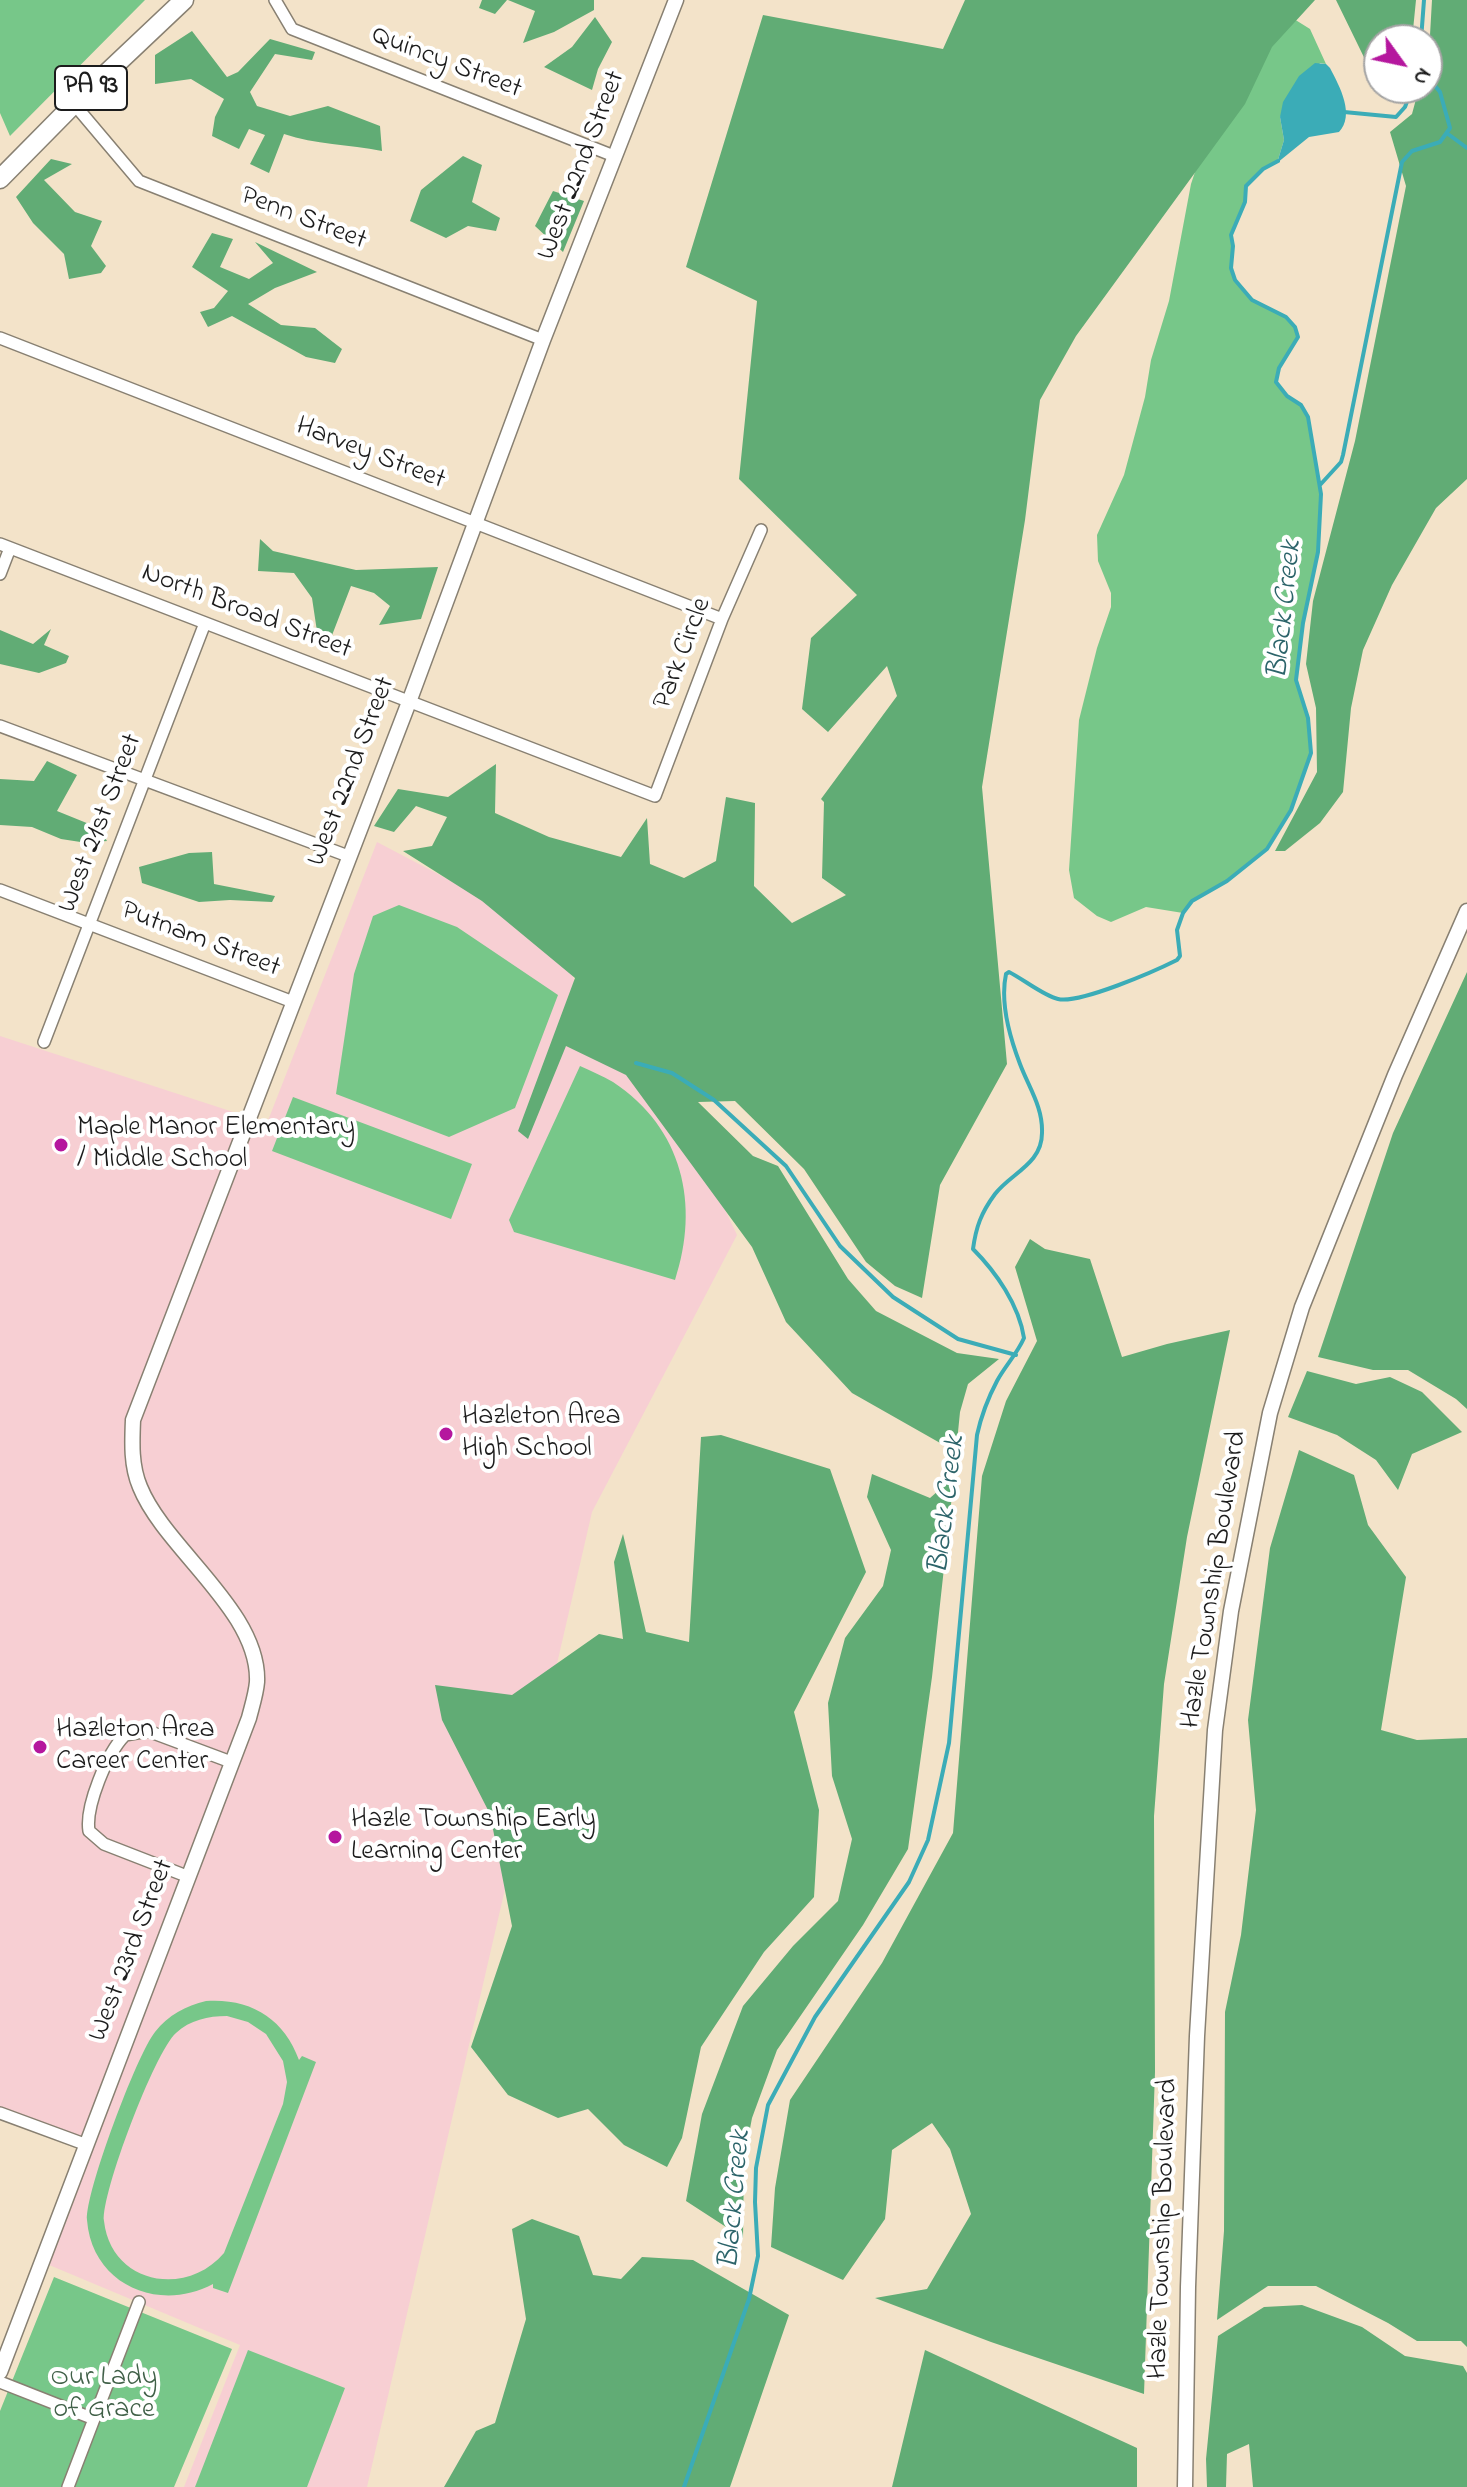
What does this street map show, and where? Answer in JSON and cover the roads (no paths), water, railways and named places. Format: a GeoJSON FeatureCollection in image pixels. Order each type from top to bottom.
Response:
{"type":"FeatureCollection","features":[{"type":"Feature","properties":{"kind":"highway","name":"PA 93"},"geometry":{"type":"LineString","coordinates":[[0,179],[184,0]]}},
{"type":"Feature","properties":{"kind":"street","name":"Quincy Street"},"geometry":{"type":"LineString","coordinates":[[275,0],[292,29],[614,156]]}},
{"type":"Feature","properties":{"kind":"street","name":"West 22nd Street"},"geometry":{"type":"LineString","coordinates":[[188,1556],[155,1514],[140,1486],[134,1465],[133,1420],[409,702],[543,340],[676,0]]}},
{"type":"Feature","properties":{"kind":"street","name":"Penn Street"},"geometry":{"type":"LineString","coordinates":[[74,104],[139,181],[543,340]]}},
{"type":"Feature","properties":{"kind":"street","name":"Harvey Street"},"geometry":{"type":"LineString","coordinates":[[0,338],[722,619]]}},
{"type":"Feature","properties":{"kind":"street","name":"Park Circle"},"geometry":{"type":"LineString","coordinates":[[655,796],[722,619],[761,530]]}},
{"type":"Feature","properties":{"kind":"street","name":"North Broad Street"},"geometry":{"type":"LineString","coordinates":[[5,546],[655,796]]}},
{"type":"Feature","properties":{"kind":"street"},"geometry":{"type":"LineString","coordinates":[[0,574],[5,546]]}},
{"type":"Feature","properties":{"kind":"street","name":"West 21st Street"},"geometry":{"type":"LineString","coordinates":[[44,1042],[205,623]]}},
{"type":"Feature","properties":{"kind":"street"},"geometry":{"type":"LineString","coordinates":[[0,726],[348,856]]}},
{"type":"Feature","properties":{"kind":"street","name":"Putnam Street"},"geometry":{"type":"LineString","coordinates":[[0,890],[293,1002]]}},
{"type":"Feature","properties":{"kind":"street","name":"Hazle Township Boulevard"},"geometry":{"type":"LineString","coordinates":[[1185,2487],[1197,2036],[1215,1730],[1231,1611],[1270,1413],[1302,1307],[1395,1075],[1467,911]]}},
{"type":"Feature","properties":{"kind":"street","name":"West 23rd Street"},"geometry":{"type":"LineString","coordinates":[[0,2372],[249,1718],[255,1692],[257,1679],[251,1649],[240,1625],[188,1556]]}},
{"type":"Feature","properties":{"kind":"street"},"geometry":{"type":"LineString","coordinates":[[189,1877],[104,1844],[89,1831],[87,1819],[93,1801],[111,1755],[125,1735],[148,1731],[231,1762]]}},
{"type":"Feature","properties":{"kind":"street"},"geometry":{"type":"LineString","coordinates":[[0,2113],[87,2145]]}},
{"type":"Feature","properties":{"kind":"street"},"geometry":{"type":"LineString","coordinates":[[68,2487],[139,2302]]}},
{"type":"Feature","properties":{"kind":"street"},"geometry":{"type":"LineString","coordinates":[[0,2382],[94,2419]]}},
{"type":"Feature","properties":{"kind":"water"},"geometry":{"type":"Polygon","coordinates":[[[1315,63],[1326,64],[1338,84],[1346,109],[1344,125],[1339,132],[1309,137],[1277,163],[1284,140],[1280,117],[1283,102],[1299,76],[1315,63]]]}},
{"type":"Feature","properties":{"kind":"waterway","name":"Black Creek"},"geometry":{"type":"LineString","coordinates":[[1422,24],[1424,0]]}},
{"type":"Feature","properties":{"kind":"waterway","name":"Black Creek"},"geometry":{"type":"LineString","coordinates":[[1320,485],[1341,462],[1343,455],[1402,162],[1412,151],[1440,142],[1450,128],[1443,103]]}},
{"type":"Feature","properties":{"kind":"waterway"},"geometry":{"type":"LineString","coordinates":[[1344,112],[1396,117],[1406,104]]}},
{"type":"Feature","properties":{"kind":"waterway"},"geometry":{"type":"LineString","coordinates":[[1448,134],[1467,148]]}},
{"type":"Feature","properties":{"kind":"waterway","name":"Black Creek"},"geometry":{"type":"LineString","coordinates":[[684,2487],[749,2299],[758,2256],[756,2168],[768,2105],[815,2017],[909,1882],[928,1840],[949,1743],[977,1435],[994,1387],[1024,1338],[1017,1313],[1005,1290],[973,1249],[986,1208],[995,1194],[1037,1153],[1042,1133],[1038,1106],[1010,1031],[1004,996],[1006,974],[1009,972],[1052,997],[1069,999],[1118,986],[1177,960],[1180,956],[1177,930],[1183,913],[1192,901],[1227,881],[1267,849],[1291,810],[1311,753],[1308,718],[1296,680],[1303,623],[1318,552],[1321,494],[1308,417],[1301,405],[1287,396],[1276,382],[1279,368],[1298,337],[1295,327],[1286,317],[1252,300],[1235,280],[1231,268],[1231,235],[1245,202],[1246,186],[1263,169],[1278,161]]}},
{"type":"Feature","properties":{"kind":"waterway"},"geometry":{"type":"LineString","coordinates":[[636,1063],[672,1073],[714,1100],[786,1166],[840,1246],[893,1297],[958,1339],[1016,1355]]}},
{"type":"Feature","properties":{"kind":"place","name":"Maple Manor Elementary / Middle School"},"geometry":{"type":"Point","coordinates":[61,1145]}},
{"type":"Feature","properties":{"kind":"place","name":"Hazleton Area High School"},"geometry":{"type":"Point","coordinates":[446,1434]}},
{"type":"Feature","properties":{"kind":"place","name":"Hazleton Area Career Center"},"geometry":{"type":"Point","coordinates":[40,1747]}},
{"type":"Feature","properties":{"kind":"place","name":"Hazle Township Early Learning Center"},"geometry":{"type":"Point","coordinates":[335,1837]}},
{"type":"Feature","properties":{"kind":"park label","name":"Our Lady of Grace"},"geometry":{"type":"Point","coordinates":[104,2395]}}]}
